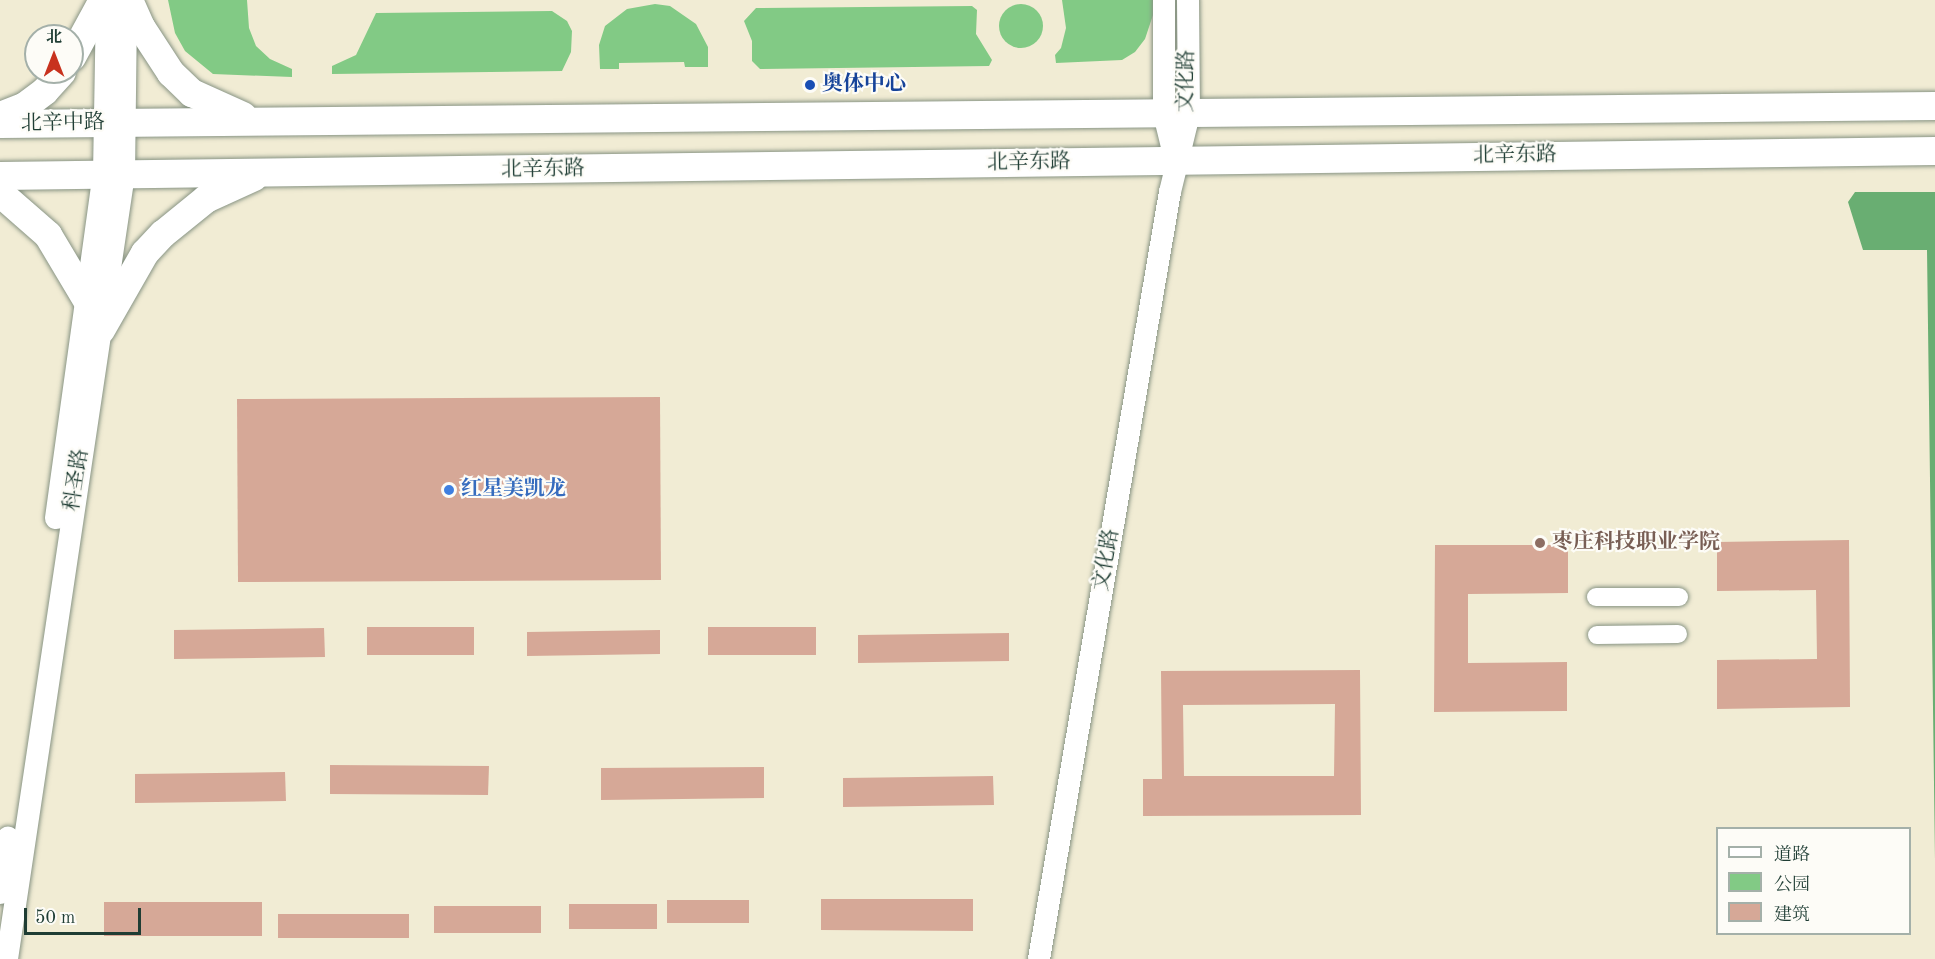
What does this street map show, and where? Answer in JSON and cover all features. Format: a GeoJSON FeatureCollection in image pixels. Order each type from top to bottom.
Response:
{"type":"FeatureCollection","features":[{"type":"Feature","properties":{"kind":"main road"},"geometry":{"type":"LineString","coordinates":[[84,36],[105,0]]}},
{"type":"Feature","properties":{"kind":"main road"},"geometry":{"type":"LineString","coordinates":[[127,0],[155,50],[171,73],[192,93],[222,110],[263,121]]}},
{"type":"Feature","properties":{"kind":"main road"},"geometry":{"type":"LineString","coordinates":[[0,116],[30,102],[49,84]]}},
{"type":"Feature","properties":{"kind":"main road"},"geometry":{"type":"LineString","coordinates":[[116,123],[1935,106]]}},
{"type":"Feature","properties":{"kind":"main road","name":"北辛中路"},"geometry":{"type":"LineString","coordinates":[[0,124],[116,123]]}},
{"type":"Feature","properties":{"kind":"main road","name":"北辛东路"},"geometry":{"type":"LineString","coordinates":[[114,174],[1935,151]]}},
{"type":"Feature","properties":{"kind":"main road"},"geometry":{"type":"LineString","coordinates":[[101,330],[145,253],[163,234],[206,199],[265,173]]}},
{"type":"Feature","properties":{"kind":"main road"},"geometry":{"type":"LineString","coordinates":[[0,176],[114,174]]}},
{"type":"Feature","properties":{"kind":"main road"},"geometry":{"type":"LineString","coordinates":[[0,193],[48,235],[88,302]]}},
{"type":"Feature","properties":{"kind":"street","name":"科圣路"},"geometry":{"type":"LineString","coordinates":[[105,0],[116,123]]}},
{"type":"Feature","properties":{"kind":"street","name":"科圣路"},"geometry":{"type":"LineString","coordinates":[[7,959],[101,330],[127,0]]}},
{"type":"Feature","properties":{"kind":"street","name":"文化路"},"geometry":{"type":"LineString","coordinates":[[1164,0],[1176,114]]}},
{"type":"Feature","properties":{"kind":"street","name":"文化路"},"geometry":{"type":"LineString","coordinates":[[1040,959],[1176,161],[1176,114],[1188,0]]}},
{"type":"Feature","properties":{"kind":"street","name":"科圣路"},"geometry":{"type":"LineString","coordinates":[[0,893],[88,302],[114,174]]}},
{"type":"Feature","properties":{"kind":"street"},"geometry":{"type":"LineString","coordinates":[[1596,597],[1679,597]]}},
{"type":"Feature","properties":{"kind":"street"},"geometry":{"type":"LineString","coordinates":[[1597,634],[1678,634]]}},
{"type":"Feature","properties":{"kind":"green space"},"geometry":{"type":"Polygon","coordinates":[[[168,0],[247,0],[249,28],[256,46],[270,59],[292,69],[292,77],[213,74],[185,51],[175,33],[168,0]]]}},
{"type":"Feature","properties":{"kind":"green space"},"geometry":{"type":"Polygon","coordinates":[[[1062,0],[1156,0],[1156,6],[1145,39],[1135,52],[1122,60],[1056,63],[1055,55],[1061,48],[1066,28],[1062,0]]]}},
{"type":"Feature","properties":{"kind":"green space"},"geometry":{"type":"Polygon","coordinates":[[[655,4],[670,6],[696,24],[708,47],[708,67],[685,67],[684,62],[619,63],[619,69],[600,69],[599,45],[605,26],[627,9],[655,4]]]}},
{"type":"Feature","properties":{"kind":"green space"},"geometry":{"type":"Polygon","coordinates":[[[1021,4],[1036,11],[1043,26],[1036,41],[1021,48],[1006,41],[999,26],[1006,11],[1021,4]]]}},
{"type":"Feature","properties":{"kind":"green space"},"geometry":{"type":"Polygon","coordinates":[[[972,6],[977,10],[976,34],[992,60],[989,66],[760,69],[752,61],[752,41],[744,21],[756,8],[972,6]]]}},
{"type":"Feature","properties":{"kind":"green space"},"geometry":{"type":"Polygon","coordinates":[[[552,11],[567,21],[572,31],[571,52],[562,71],[332,74],[332,66],[356,55],[376,13],[552,11]]]}},
{"type":"Feature","properties":{"kind":"green space"},"geometry":{"type":"Polygon","coordinates":[[[1855,192],[1935,192],[1935,860],[1927,250],[1863,250],[1848,202],[1855,192]]]}},
{"type":"Feature","properties":{"kind":"building","name":"红星美凯龙"},"geometry":{"type":"Polygon","coordinates":[[[660,397],[661,580],[238,582],[237,399],[660,397]]]}},
{"type":"Feature","properties":{"kind":"building"},"geometry":{"type":"Polygon","coordinates":[[[1849,540],[1850,707],[1717,709],[1717,660],[1817,659],[1816,590],[1717,591],[1717,542],[1849,540]]]}},
{"type":"Feature","properties":{"kind":"building"},"geometry":{"type":"Polygon","coordinates":[[[1435,545],[1568,545],[1568,593],[1468,594],[1468,663],[1567,662],[1567,711],[1434,712],[1435,545]]]}},
{"type":"Feature","properties":{"kind":"building"},"geometry":{"type":"Polygon","coordinates":[[[367,627],[474,627],[474,655],[367,655],[367,627]]]}},
{"type":"Feature","properties":{"kind":"building"},"geometry":{"type":"Polygon","coordinates":[[[708,627],[816,627],[816,655],[708,655],[708,627]]]}},
{"type":"Feature","properties":{"kind":"building"},"geometry":{"type":"Polygon","coordinates":[[[324,628],[325,657],[174,659],[174,630],[324,628]]]}},
{"type":"Feature","properties":{"kind":"building"},"geometry":{"type":"Polygon","coordinates":[[[660,630],[660,654],[527,656],[527,632],[660,630]]]}},
{"type":"Feature","properties":{"kind":"building"},"geometry":{"type":"Polygon","coordinates":[[[1009,633],[1009,661],[858,663],[858,635],[1009,633]]]}},
{"type":"Feature","properties":{"kind":"building"},"geometry":{"type":"Polygon","coordinates":[[[1360,670],[1361,815],[1143,816],[1143,779],[1162,779],[1161,671],[1360,670]],[[1335,704],[1183,705],[1184,776],[1334,776],[1335,704]]]}},
{"type":"Feature","properties":{"kind":"building"},"geometry":{"type":"Polygon","coordinates":[[[330,765],[489,766],[488,795],[330,794],[330,765]]]}},
{"type":"Feature","properties":{"kind":"building"},"geometry":{"type":"Polygon","coordinates":[[[764,767],[764,798],[601,800],[601,768],[764,767]]]}},
{"type":"Feature","properties":{"kind":"building"},"geometry":{"type":"Polygon","coordinates":[[[285,772],[286,801],[135,803],[135,774],[285,772]]]}},
{"type":"Feature","properties":{"kind":"building"},"geometry":{"type":"Polygon","coordinates":[[[993,776],[994,805],[843,807],[843,778],[993,776]]]}},
{"type":"Feature","properties":{"kind":"building"},"geometry":{"type":"Polygon","coordinates":[[[821,899],[973,899],[973,931],[821,930],[821,899]]]}},
{"type":"Feature","properties":{"kind":"building"},"geometry":{"type":"Polygon","coordinates":[[[667,900],[749,900],[749,923],[667,923],[667,900]]]}},
{"type":"Feature","properties":{"kind":"building"},"geometry":{"type":"Polygon","coordinates":[[[104,902],[262,902],[262,936],[104,936],[104,902]]]}},
{"type":"Feature","properties":{"kind":"building"},"geometry":{"type":"Polygon","coordinates":[[[569,904],[657,904],[657,929],[569,929],[569,904]]]}},
{"type":"Feature","properties":{"kind":"building"},"geometry":{"type":"Polygon","coordinates":[[[434,906],[541,906],[541,933],[434,933],[434,906]]]}},
{"type":"Feature","properties":{"kind":"building"},"geometry":{"type":"Polygon","coordinates":[[[278,914],[409,914],[409,938],[278,938],[278,914]]]}},
{"type":"Feature","properties":{"kind":"place","name":"奥体中心"},"geometry":{"type":"Point","coordinates":[810,85]}},
{"type":"Feature","properties":{"kind":"place","name":"红星美凯龙"},"geometry":{"type":"Point","coordinates":[449,490]}},
{"type":"Feature","properties":{"kind":"place","name":"枣庄科技职业学院"},"geometry":{"type":"Point","coordinates":[1540,543]}}]}
